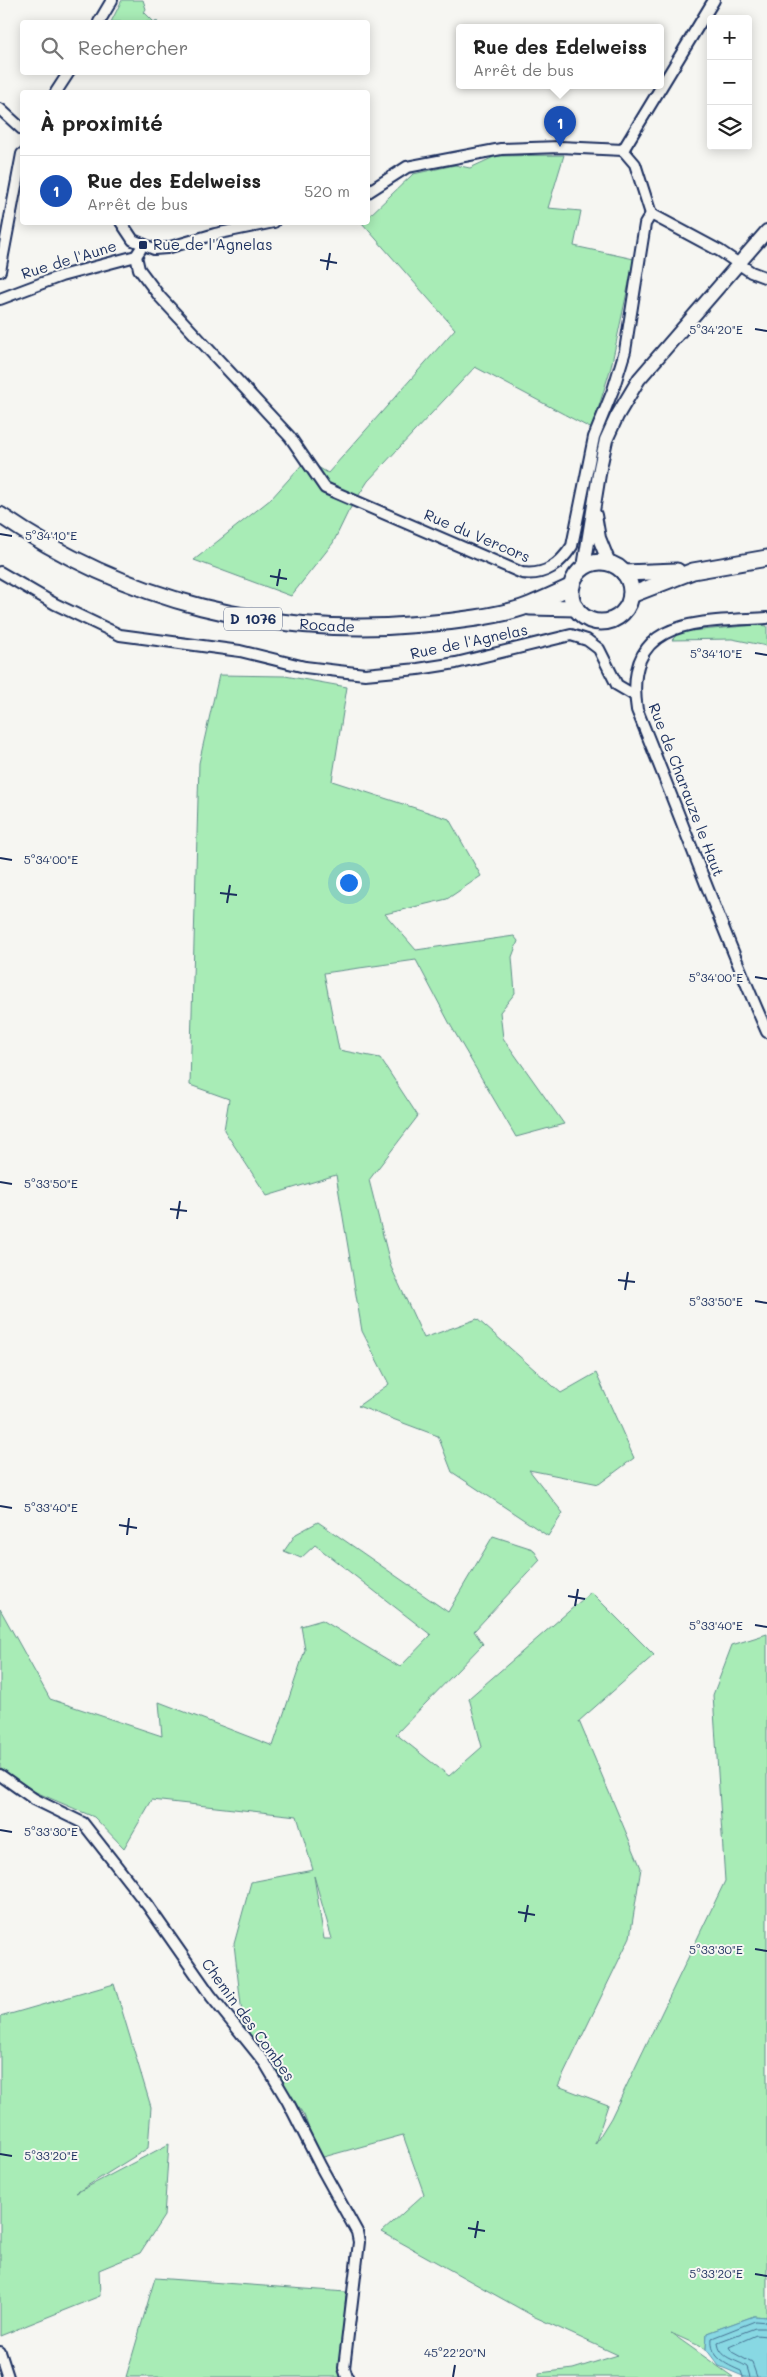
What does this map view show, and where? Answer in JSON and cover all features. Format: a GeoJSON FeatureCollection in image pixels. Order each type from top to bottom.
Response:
{"type":"FeatureCollection","features":[{"type":"Feature","properties":{"kind":"main road","name":"Rocade"},"geometry":{"type":"LineString","coordinates":[[0,515],[56,550],[107,576],[170,599],[241,617],[316,626],[381,628],[443,622],[526,607],[576,608]]}},
{"type":"Feature","properties":{"kind":"main road"},"geometry":{"type":"LineString","coordinates":[[624,573],[693,571],[767,558]]}},
{"type":"Feature","properties":{"kind":"main road"},"geometry":{"type":"LineString","coordinates":[[592,563],[609,563],[624,573],[629,579],[631,595],[624,612],[608,621],[590,620],[576,608],[572,597],[572,586],[578,572],[592,563]]}},
{"type":"Feature","properties":{"kind":"main road"},"geometry":{"type":"LineString","coordinates":[[631,595],[693,571]]}},
{"type":"Feature","properties":{"kind":"main road","name":"Rocade"},"geometry":{"type":"LineString","coordinates":[[526,607],[572,586]]}},
{"type":"Feature","properties":{"kind":"street"},"geometry":{"type":"LineString","coordinates":[[100,20],[112,0]]}},
{"type":"Feature","properties":{"kind":"street"},"geometry":{"type":"LineString","coordinates":[[664,82],[714,0]]}},
{"type":"Feature","properties":{"kind":"street"},"geometry":{"type":"LineString","coordinates":[[57,90],[67,75]]}},
{"type":"Feature","properties":{"kind":"street"},"geometry":{"type":"LineString","coordinates":[[623,150],[660,89]]}},
{"type":"Feature","properties":{"kind":"street"},"geometry":{"type":"LineString","coordinates":[[0,110],[20,127]]}},
{"type":"Feature","properties":{"kind":"street"},"geometry":{"type":"LineString","coordinates":[[370,191],[407,167],[501,150],[560,148],[623,150],[635,164],[652,214],[720,251],[738,264],[767,278]]}},
{"type":"Feature","properties":{"kind":"street"},"geometry":{"type":"LineString","coordinates":[[0,271],[20,165]]}},
{"type":"Feature","properties":{"kind":"street","name":"Rue du Vercors"},"geometry":{"type":"LineString","coordinates":[[136,256],[139,269],[160,297],[290,437],[325,488],[522,573],[534,574],[548,570],[562,560],[572,546],[594,437],[625,351],[645,224],[652,214]]}},
{"type":"Feature","properties":{"kind":"street"},"geometry":{"type":"LineString","coordinates":[[123,225],[133,240],[143,246],[154,249],[167,248],[216,234],[260,225]]}},
{"type":"Feature","properties":{"kind":"street"},"geometry":{"type":"LineString","coordinates":[[584,568],[606,440],[617,416],[639,380],[767,231]]}},
{"type":"Feature","properties":{"kind":"street","name":"Rue de l'Aune"},"geometry":{"type":"LineString","coordinates":[[0,299],[61,276],[136,256],[143,246]]}},
{"type":"Feature","properties":{"kind":"street"},"geometry":{"type":"LineString","coordinates":[[594,505],[599,538],[609,563]]}},
{"type":"Feature","properties":{"kind":"street","name":"Rue de l'Agnelas"},"geometry":{"type":"LineString","coordinates":[[0,572],[69,611],[120,635],[240,651],[305,667],[365,674],[456,663],[571,635],[587,640],[599,649],[616,685],[634,696]]}},
{"type":"Feature","properties":{"kind":"street","name":"Rue de Charauze le Haut"},"geometry":{"type":"LineString","coordinates":[[767,618],[694,622],[666,631],[653,641],[641,657],[636,672],[634,696],[637,710],[684,825],[741,974],[767,1032]]}},
{"type":"Feature","properties":{"kind":"street","name":"Chemin des Combes"},"geometry":{"type":"LineString","coordinates":[[0,1775],[34,1799],[83,1823],[148,1906],[231,2024],[265,2063],[288,2102],[357,2232],[359,2242],[344,2368],[346,2377]]}},
{"type":"Feature","properties":{"kind":"street"},"geometry":{"type":"LineString","coordinates":[[0,2352],[8,2377]]}},
{"type":"Feature","properties":{"kind":"green space"},"geometry":{"type":"Polygon","coordinates":[[[122,0],[143,0],[146,9],[144,12],[152,20],[112,20],[122,0]]]}},
{"type":"Feature","properties":{"kind":"green space"},"geometry":{"type":"Polygon","coordinates":[[[564,155],[548,208],[581,211],[574,246],[634,259],[611,367],[592,429],[475,367],[368,481],[348,512],[333,543],[291,596],[194,560],[271,499],[306,460],[328,473],[455,329],[364,225],[370,225],[370,215],[413,174],[455,165],[470,168],[496,156],[564,155]]]}},
{"type":"Feature","properties":{"kind":"green space"},"geometry":{"type":"Polygon","coordinates":[[[757,625],[767,626],[767,646],[732,639],[672,640],[679,632],[757,625]]]}},
{"type":"Feature","properties":{"kind":"green space"},"geometry":{"type":"Polygon","coordinates":[[[219,675],[285,676],[347,687],[332,781],[449,819],[481,876],[447,899],[385,914],[416,950],[514,936],[518,941],[512,957],[515,993],[500,1012],[503,1038],[564,1124],[516,1137],[451,1026],[416,960],[324,973],[339,1050],[380,1058],[418,1116],[369,1180],[391,1267],[424,1338],[477,1319],[561,1393],[596,1373],[634,1458],[599,1484],[529,1470],[563,1513],[548,1536],[452,1472],[438,1436],[358,1406],[389,1384],[362,1331],[336,1175],[267,1196],[224,1130],[229,1099],[190,1085],[199,763],[219,675]]]}},
{"type":"Feature","properties":{"kind":"green space"},"geometry":{"type":"Polygon","coordinates":[[[318,1522],[448,1612],[493,1536],[533,1549],[540,1560],[474,1631],[483,1644],[396,1734],[449,1776],[482,1747],[469,1698],[591,1592],[654,1655],[579,1721],[641,1868],[630,1937],[558,2086],[608,2105],[595,2144],[611,2118],[725,1881],[713,1695],[732,1645],[767,1634],[767,2317],[754,2316],[707,2333],[706,2349],[671,2333],[733,2377],[539,2377],[539,2373],[573,2369],[618,2355],[535,2317],[382,2232],[424,2194],[403,2135],[320,2158],[304,2115],[236,2018],[242,2014],[234,1944],[251,1882],[313,1870],[297,1816],[152,1800],[124,1848],[94,1817],[24,1787],[0,1767],[0,1609],[50,1699],[162,1736],[159,1702],[273,1746],[305,1650],[301,1626],[322,1620],[400,1667],[431,1635],[315,1545],[301,1558],[284,1551],[296,1534],[318,1522]],[[314,1876],[324,1939],[332,1939],[314,1876]]]}},
{"type":"Feature","properties":{"kind":"green space"},"geometry":{"type":"Polygon","coordinates":[[[114,1984],[151,2107],[148,2148],[76,2193],[169,2144],[164,2216],[140,2253],[99,2270],[100,2296],[0,2336],[0,2017],[114,1984]]]}},
{"type":"Feature","properties":{"kind":"green space"},"geometry":{"type":"Polygon","coordinates":[[[155,2278],[346,2292],[341,2377],[126,2377],[155,2278]]]}},
{"type":"Feature","properties":{"kind":"water"},"geometry":{"type":"Polygon","coordinates":[[[754,2316],[767,2317],[767,2377],[745,2377],[719,2366],[706,2349],[707,2333],[754,2316]]]}},
{"type":"Feature","properties":{"kind":"place","name":"Rue des Edelweiss"},"geometry":{"type":"Point","coordinates":[560,147]}},
{"type":"Feature","properties":{"kind":"place","name":"Rue de l'Agnelas"},"geometry":{"type":"Point","coordinates":[143,245]}}]}
